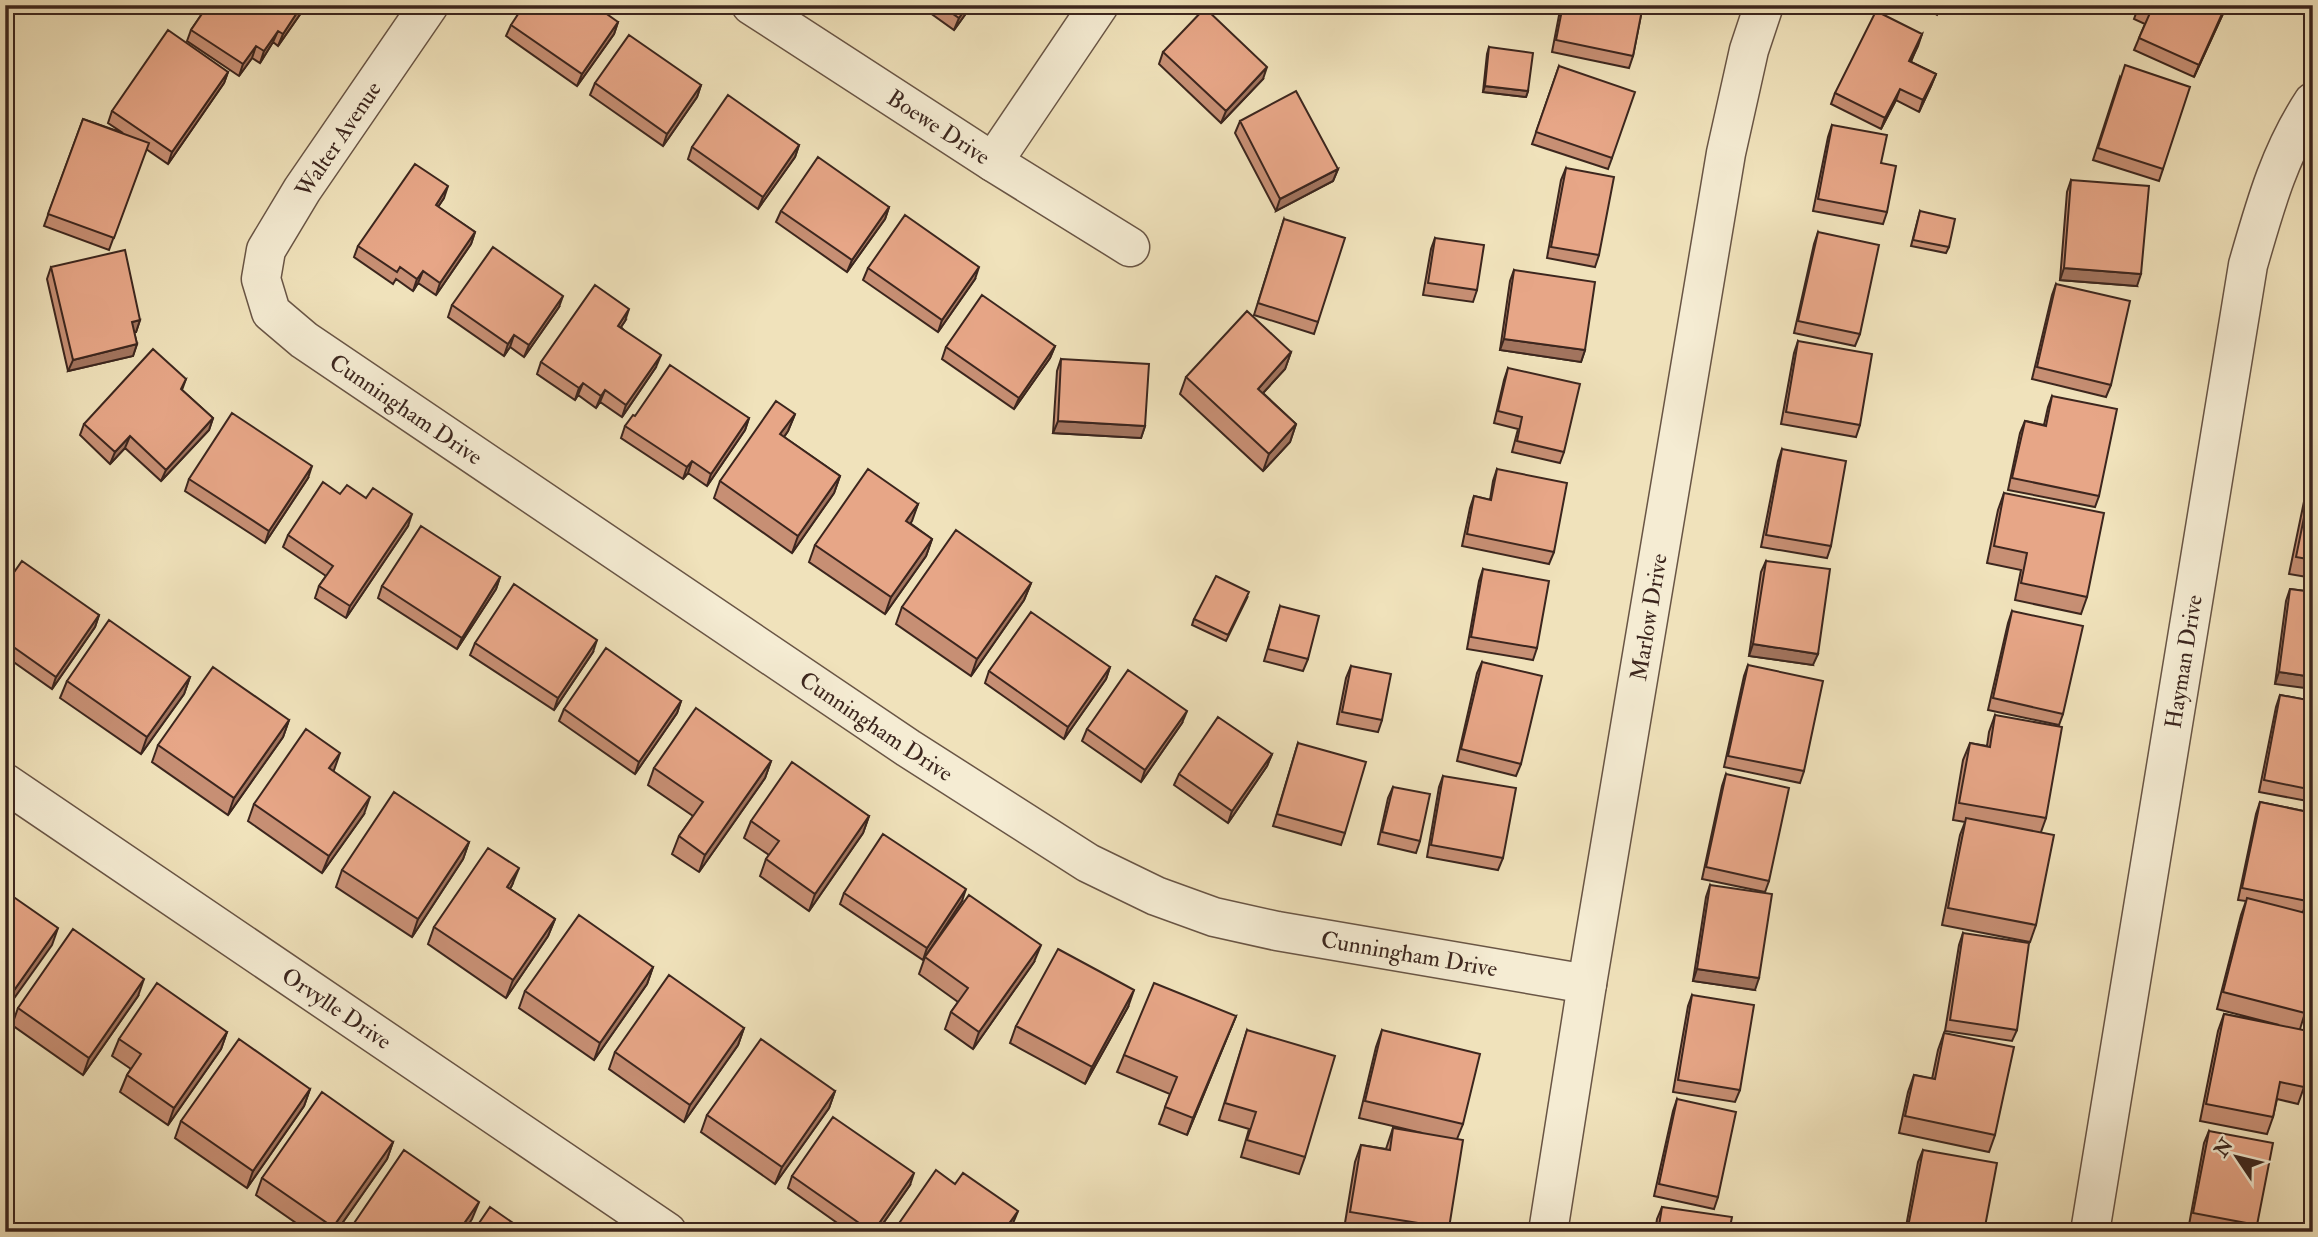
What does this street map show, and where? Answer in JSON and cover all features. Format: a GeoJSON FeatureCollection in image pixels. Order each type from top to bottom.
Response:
{"type":"FeatureCollection","features":[{"type":"Feature","properties":{"kind":"street","name":"Walter Avenue"},"geometry":{"type":"LineString","coordinates":[[261,279],[266,250],[302,190],[429,5]]}},
{"type":"Feature","properties":{"kind":"street","name":"Boewe Drive"},"geometry":{"type":"LineString","coordinates":[[751,5],[1130,247]]}},
{"type":"Feature","properties":{"kind":"street"},"geometry":{"type":"LineString","coordinates":[[993,162],[1099,5]]}},
{"type":"Feature","properties":{"kind":"street","name":"Marlow Drive"},"geometry":{"type":"LineString","coordinates":[[1548,1232],[1726,153],[1749,50],[1764,5]]}},
{"type":"Feature","properties":{"kind":"street","name":"Hayman Drive"},"geometry":{"type":"LineString","coordinates":[[2090,1232],[2248,265],[2274,175],[2313,102]]}},
{"type":"Feature","properties":{"kind":"street","name":"Cunningham Drive"},"geometry":{"type":"LineString","coordinates":[[261,279],[271,312],[303,340],[908,748],[1088,863],[1156,896],[1214,917],[1277,931],[1587,984]]}},
{"type":"Feature","properties":{"kind":"street","name":"Orvylle Drive"},"geometry":{"type":"LineString","coordinates":[[5,783],[667,1232]]}},
{"type":"Feature","properties":{"kind":"building"},"geometry":{"type":"Polygon","coordinates":[[[208,5],[302,5],[283,34],[278,31],[264,51],[256,46],[243,64],[191,30],[208,5]]]}},
{"type":"Feature","properties":{"kind":"building"},"geometry":{"type":"Polygon","coordinates":[[[524,5],[594,5],[618,22],[582,74],[511,25],[524,5]]]}},
{"type":"Feature","properties":{"kind":"building"},"geometry":{"type":"Polygon","coordinates":[[[940,5],[968,5],[959,18],[940,5]]]}},
{"type":"Feature","properties":{"kind":"building"},"geometry":{"type":"Polygon","coordinates":[[[1563,5],[1643,5],[1633,56],[1556,40],[1563,5]]]}},
{"type":"Feature","properties":{"kind":"building"},"geometry":{"type":"Polygon","coordinates":[[[2226,5],[2199,65],[2139,38],[2150,13],[2138,7],[2226,5]]]}},
{"type":"Feature","properties":{"kind":"building"},"geometry":{"type":"Polygon","coordinates":[[[1205,8],[1267,67],[1226,111],[1163,52],[1205,8]]]}},
{"type":"Feature","properties":{"kind":"building"},"geometry":{"type":"Polygon","coordinates":[[[1876,11],[1922,34],[1909,61],[1936,74],[1923,100],[1900,89],[1885,118],[1835,93],[1876,11]]]}},
{"type":"Feature","properties":{"kind":"building"},"geometry":{"type":"Polygon","coordinates":[[[168,30],[228,72],[172,152],[112,111],[168,30]]]}},
{"type":"Feature","properties":{"kind":"building"},"geometry":{"type":"Polygon","coordinates":[[[629,35],[701,85],[667,134],[595,83],[629,35]]]}},
{"type":"Feature","properties":{"kind":"building"},"geometry":{"type":"Polygon","coordinates":[[[1489,47],[1533,53],[1528,91],[1485,86],[1489,47]]]}},
{"type":"Feature","properties":{"kind":"building"},"geometry":{"type":"Polygon","coordinates":[[[2125,65],[2190,87],[2163,169],[2098,148],[2125,65]]]}},
{"type":"Feature","properties":{"kind":"building"},"geometry":{"type":"Polygon","coordinates":[[[1559,66],[1635,92],[1612,158],[1536,132],[1559,66]]]}},
{"type":"Feature","properties":{"kind":"building"},"geometry":{"type":"Polygon","coordinates":[[[1296,91],[1338,169],[1280,199],[1240,121],[1296,91]]]}},
{"type":"Feature","properties":{"kind":"building"},"geometry":{"type":"Polygon","coordinates":[[[728,95],[799,145],[763,197],[692,147],[728,95]]]}},
{"type":"Feature","properties":{"kind":"building"},"geometry":{"type":"Polygon","coordinates":[[[83,119],[149,143],[114,238],[48,214],[83,119]]]}},
{"type":"Feature","properties":{"kind":"building"},"geometry":{"type":"Polygon","coordinates":[[[1832,125],[1887,135],[1881,163],[1896,166],[1887,212],[1818,199],[1832,125]]]}},
{"type":"Feature","properties":{"kind":"building"},"geometry":{"type":"Polygon","coordinates":[[[818,157],[889,207],[852,260],[781,211],[818,157]]]}},
{"type":"Feature","properties":{"kind":"building"},"geometry":{"type":"Polygon","coordinates":[[[415,164],[448,186],[436,205],[475,232],[440,283],[423,271],[417,279],[400,267],[397,272],[358,246],[415,164]]]}},
{"type":"Feature","properties":{"kind":"building"},"geometry":{"type":"Polygon","coordinates":[[[1566,168],[1614,177],[1599,255],[1551,247],[1566,168]]]}},
{"type":"Feature","properties":{"kind":"building"},"geometry":{"type":"Polygon","coordinates":[[[2071,180],[2149,186],[2141,274],[2064,268],[2071,180]]]}},
{"type":"Feature","properties":{"kind":"building"},"geometry":{"type":"Polygon","coordinates":[[[1920,211],[1955,219],[1949,247],[1913,240],[1920,211]]]}},
{"type":"Feature","properties":{"kind":"building"},"geometry":{"type":"Polygon","coordinates":[[[905,215],[979,267],[942,320],[868,268],[905,215]]]}},
{"type":"Feature","properties":{"kind":"building"},"geometry":{"type":"Polygon","coordinates":[[[1284,219],[1345,238],[1318,322],[1258,303],[1284,219]]]}},
{"type":"Feature","properties":{"kind":"building"},"geometry":{"type":"Polygon","coordinates":[[[1818,232],[1879,245],[1860,334],[1798,321],[1818,232]]]}},
{"type":"Feature","properties":{"kind":"building"},"geometry":{"type":"Polygon","coordinates":[[[1435,238],[1484,245],[1477,290],[1428,283],[1435,238]]]}},
{"type":"Feature","properties":{"kind":"building"},"geometry":{"type":"Polygon","coordinates":[[[493,247],[563,296],[529,345],[514,335],[508,344],[452,305],[493,247]]]}},
{"type":"Feature","properties":{"kind":"building"},"geometry":{"type":"Polygon","coordinates":[[[125,250],[140,320],[132,322],[137,344],[73,360],[51,267],[125,250]]]}},
{"type":"Feature","properties":{"kind":"building"},"geometry":{"type":"Polygon","coordinates":[[[1514,270],[1595,282],[1585,350],[1504,339],[1514,270]]]}},
{"type":"Feature","properties":{"kind":"building"},"geometry":{"type":"Polygon","coordinates":[[[2056,284],[2130,301],[2111,385],[2037,367],[2056,284]]]}},
{"type":"Feature","properties":{"kind":"building"},"geometry":{"type":"Polygon","coordinates":[[[595,285],[629,309],[618,326],[661,355],[626,405],[605,390],[601,396],[583,383],[579,388],[541,362],[595,285]]]}},
{"type":"Feature","properties":{"kind":"building"},"geometry":{"type":"Polygon","coordinates":[[[982,295],[1055,346],[1019,398],[946,347],[982,295]]]}},
{"type":"Feature","properties":{"kind":"building"},"geometry":{"type":"Polygon","coordinates":[[[1247,311],[1291,352],[1258,389],[1296,424],[1269,454],[1186,377],[1247,311]]]}},
{"type":"Feature","properties":{"kind":"building"},"geometry":{"type":"Polygon","coordinates":[[[1798,341],[1872,354],[1860,425],[1786,412],[1798,341]]]}},
{"type":"Feature","properties":{"kind":"building"},"geometry":{"type":"Polygon","coordinates":[[[153,349],[186,379],[181,389],[213,418],[166,470],[130,436],[115,452],[84,424],[153,349]]]}},
{"type":"Feature","properties":{"kind":"building"},"geometry":{"type":"Polygon","coordinates":[[[1061,359],[1149,364],[1145,426],[1058,421],[1061,359]]]}},
{"type":"Feature","properties":{"kind":"building"},"geometry":{"type":"Polygon","coordinates":[[[670,365],[749,418],[711,474],[692,461],[687,467],[625,426],[633,415],[635,416],[670,365]]]}},
{"type":"Feature","properties":{"kind":"building"},"geometry":{"type":"Polygon","coordinates":[[[1508,368],[1580,384],[1564,452],[1517,441],[1522,417],[1498,411],[1508,368]]]}},
{"type":"Feature","properties":{"kind":"building"},"geometry":{"type":"Polygon","coordinates":[[[2052,396],[2117,409],[2099,496],[2012,478],[2025,421],[2046,426],[2052,396]]]}},
{"type":"Feature","properties":{"kind":"building"},"geometry":{"type":"Polygon","coordinates":[[[776,401],[795,414],[780,434],[840,476],[798,536],[720,481],[776,401]]]}},
{"type":"Feature","properties":{"kind":"building"},"geometry":{"type":"Polygon","coordinates":[[[232,413],[312,466],[269,531],[189,479],[232,413]]]}},
{"type":"Feature","properties":{"kind":"building"},"geometry":{"type":"Polygon","coordinates":[[[1782,449],[1846,461],[1831,546],[1766,535],[1782,449]]]}},
{"type":"Feature","properties":{"kind":"building"},"geometry":{"type":"Polygon","coordinates":[[[868,469],[918,504],[906,521],[932,539],[891,597],[815,545],[868,469]]]}},
{"type":"Feature","properties":{"kind":"building"},"geometry":{"type":"Polygon","coordinates":[[[1497,469],[1567,483],[1554,552],[1467,534],[1474,496],[1491,500],[1497,469]]]}},
{"type":"Feature","properties":{"kind":"building"},"geometry":{"type":"Polygon","coordinates":[[[2313,473],[2313,560],[2296,557],[2313,473]]]}},
{"type":"Feature","properties":{"kind":"building"},"geometry":{"type":"Polygon","coordinates":[[[323,482],[340,494],[347,485],[366,498],[373,488],[412,514],[350,606],[319,586],[333,566],[288,535],[323,482]]]}},
{"type":"Feature","properties":{"kind":"building"},"geometry":{"type":"Polygon","coordinates":[[[2004,493],[2104,513],[2087,597],[2021,583],[2027,553],[1994,546],[2004,493]]]}},
{"type":"Feature","properties":{"kind":"building"},"geometry":{"type":"Polygon","coordinates":[[[421,526],[500,577],[462,638],[382,586],[421,526]]]}},
{"type":"Feature","properties":{"kind":"building"},"geometry":{"type":"Polygon","coordinates":[[[956,530],[1031,583],[977,659],[902,607],[956,530]]]}},
{"type":"Feature","properties":{"kind":"building"},"geometry":{"type":"Polygon","coordinates":[[[22,561],[99,615],[56,677],[5,641],[5,585],[22,561]]]}},
{"type":"Feature","properties":{"kind":"building"},"geometry":{"type":"Polygon","coordinates":[[[1766,561],[1830,569],[1818,654],[1753,644],[1766,561]]]}},
{"type":"Feature","properties":{"kind":"building"},"geometry":{"type":"Polygon","coordinates":[[[1483,569],[1549,581],[1537,648],[1471,637],[1483,569]]]}},
{"type":"Feature","properties":{"kind":"building"},"geometry":{"type":"Polygon","coordinates":[[[1216,576],[1249,592],[1228,635],[1194,619],[1216,576]]]}},
{"type":"Feature","properties":{"kind":"building"},"geometry":{"type":"Polygon","coordinates":[[[514,584],[597,640],[558,698],[475,643],[514,584]]]}},
{"type":"Feature","properties":{"kind":"building"},"geometry":{"type":"Polygon","coordinates":[[[2290,589],[2313,592],[2313,677],[2279,672],[2290,589]]]}},
{"type":"Feature","properties":{"kind":"building"},"geometry":{"type":"Polygon","coordinates":[[[1280,606],[1319,616],[1308,659],[1268,649],[1280,606]]]}},
{"type":"Feature","properties":{"kind":"building"},"geometry":{"type":"Polygon","coordinates":[[[2012,611],[2083,626],[2063,714],[1993,698],[2012,611]]]}},
{"type":"Feature","properties":{"kind":"building"},"geometry":{"type":"Polygon","coordinates":[[[1031,612],[1110,667],[1068,727],[989,671],[1031,612]]]}},
{"type":"Feature","properties":{"kind":"building"},"geometry":{"type":"Polygon","coordinates":[[[109,620],[190,677],[147,737],[67,681],[109,620]]]}},
{"type":"Feature","properties":{"kind":"building"},"geometry":{"type":"Polygon","coordinates":[[[606,648],[681,701],[639,762],[564,709],[606,648]]]}},
{"type":"Feature","properties":{"kind":"building"},"geometry":{"type":"Polygon","coordinates":[[[1482,662],[1542,676],[1521,764],[1461,749],[1482,662]]]}},
{"type":"Feature","properties":{"kind":"building"},"geometry":{"type":"Polygon","coordinates":[[[1748,665],[1823,681],[1804,771],[1728,756],[1748,665]]]}},
{"type":"Feature","properties":{"kind":"building"},"geometry":{"type":"Polygon","coordinates":[[[1351,666],[1391,674],[1382,720],[1342,712],[1351,666]]]}},
{"type":"Feature","properties":{"kind":"building"},"geometry":{"type":"Polygon","coordinates":[[[213,667],[289,720],[234,798],[158,745],[213,667]]]}},
{"type":"Feature","properties":{"kind":"building"},"geometry":{"type":"Polygon","coordinates":[[[1128,670],[1187,711],[1145,770],[1087,729],[1128,670]]]}},
{"type":"Feature","properties":{"kind":"building"},"geometry":{"type":"Polygon","coordinates":[[[2280,695],[2313,701],[2313,790],[2264,780],[2280,695]]]}},
{"type":"Feature","properties":{"kind":"building"},"geometry":{"type":"Polygon","coordinates":[[[696,708],[771,761],[705,855],[679,836],[703,802],[654,768],[696,708]]]}},
{"type":"Feature","properties":{"kind":"building"},"geometry":{"type":"Polygon","coordinates":[[[1995,715],[2062,727],[2046,818],[1959,803],[1970,743],[1990,747],[1995,715]]]}},
{"type":"Feature","properties":{"kind":"building"},"geometry":{"type":"Polygon","coordinates":[[[1218,717],[1272,754],[1232,811],[1179,774],[1218,717]]]}},
{"type":"Feature","properties":{"kind":"building"},"geometry":{"type":"Polygon","coordinates":[[[306,729],[340,753],[329,768],[370,797],[329,856],[254,804],[306,729]]]}},
{"type":"Feature","properties":{"kind":"building"},"geometry":{"type":"Polygon","coordinates":[[[1298,743],[1366,762],[1345,833],[1277,814],[1298,743]]]}},
{"type":"Feature","properties":{"kind":"building"},"geometry":{"type":"Polygon","coordinates":[[[792,762],[869,816],[815,894],[766,859],[779,841],[751,821],[792,762]]]}},
{"type":"Feature","properties":{"kind":"building"},"geometry":{"type":"Polygon","coordinates":[[[1726,774],[1789,788],[1769,881],[1706,867],[1726,774]]]}},
{"type":"Feature","properties":{"kind":"building"},"geometry":{"type":"Polygon","coordinates":[[[1443,776],[1516,788],[1503,858],[1431,845],[1443,776]]]}},
{"type":"Feature","properties":{"kind":"building"},"geometry":{"type":"Polygon","coordinates":[[[1393,787],[1430,794],[1420,841],[1382,832],[1393,787]]]}},
{"type":"Feature","properties":{"kind":"building"},"geometry":{"type":"Polygon","coordinates":[[[394,792],[469,842],[418,919],[342,870],[394,792]]]}},
{"type":"Feature","properties":{"kind":"building"},"geometry":{"type":"Polygon","coordinates":[[[2260,802],[2313,813],[2313,875],[2307,901],[2242,888],[2260,802]]]}},
{"type":"Feature","properties":{"kind":"building"},"geometry":{"type":"Polygon","coordinates":[[[1966,818],[2054,835],[2036,925],[1948,908],[1966,818]]]}},
{"type":"Feature","properties":{"kind":"building"},"geometry":{"type":"Polygon","coordinates":[[[883,834],[966,889],[927,948],[844,893],[883,834]]]}},
{"type":"Feature","properties":{"kind":"building"},"geometry":{"type":"Polygon","coordinates":[[[488,848],[519,868],[507,887],[555,919],[513,980],[434,927],[488,848]]]}},
{"type":"Feature","properties":{"kind":"building"},"geometry":{"type":"Polygon","coordinates":[[[1710,885],[1772,894],[1759,978],[1697,969],[1710,885]]]}},
{"type":"Feature","properties":{"kind":"building"},"geometry":{"type":"Polygon","coordinates":[[[5,891],[58,928],[5,1003],[5,891]]]}},
{"type":"Feature","properties":{"kind":"building"},"geometry":{"type":"Polygon","coordinates":[[[969,895],[1041,945],[979,1032],[951,1012],[968,988],[925,957],[969,895]]]}},
{"type":"Feature","properties":{"kind":"building"},"geometry":{"type":"Polygon","coordinates":[[[2247,898],[2313,915],[2313,985],[2305,1013],[2223,992],[2247,898]]]}},
{"type":"Feature","properties":{"kind":"building"},"geometry":{"type":"Polygon","coordinates":[[[579,915],[653,967],[600,1043],[525,991],[579,915]]]}},
{"type":"Feature","properties":{"kind":"building"},"geometry":{"type":"Polygon","coordinates":[[[73,929],[144,979],[89,1058],[18,1008],[73,929]]]}},
{"type":"Feature","properties":{"kind":"building"},"geometry":{"type":"Polygon","coordinates":[[[1963,933],[2029,943],[2017,1030],[1950,1020],[1963,933]]]}},
{"type":"Feature","properties":{"kind":"building"},"geometry":{"type":"Polygon","coordinates":[[[1058,949],[1134,990],[1092,1067],[1016,1026],[1058,949]]]}},
{"type":"Feature","properties":{"kind":"building"},"geometry":{"type":"Polygon","coordinates":[[[669,975],[744,1028],[690,1105],[615,1052],[669,975]]]}},
{"type":"Feature","properties":{"kind":"building"},"geometry":{"type":"Polygon","coordinates":[[[157,983],[227,1032],[174,1108],[127,1075],[141,1054],[119,1039],[157,983]]]}},
{"type":"Feature","properties":{"kind":"building"},"geometry":{"type":"Polygon","coordinates":[[[1154,983],[1236,1016],[1193,1118],[1165,1107],[1177,1077],[1124,1055],[1154,983]]]}},
{"type":"Feature","properties":{"kind":"building"},"geometry":{"type":"Polygon","coordinates":[[[1692,995],[1754,1005],[1740,1090],[1678,1080],[1692,995]]]}},
{"type":"Feature","properties":{"kind":"building"},"geometry":{"type":"Polygon","coordinates":[[[2224,1014],[2313,1032],[2304,1087],[2280,1082],[2273,1117],[2206,1104],[2224,1014]]]}},
{"type":"Feature","properties":{"kind":"building"},"geometry":{"type":"Polygon","coordinates":[[[1247,1030],[1335,1056],[1305,1157],[1247,1140],[1256,1112],[1225,1103],[1247,1030]]]}},
{"type":"Feature","properties":{"kind":"building"},"geometry":{"type":"Polygon","coordinates":[[[1382,1030],[1480,1054],[1463,1124],[1365,1101],[1382,1030]]]}},
{"type":"Feature","properties":{"kind":"building"},"geometry":{"type":"Polygon","coordinates":[[[1944,1033],[2014,1047],[1995,1135],[1905,1116],[1914,1075],[1935,1079],[1944,1033]]]}},
{"type":"Feature","properties":{"kind":"building"},"geometry":{"type":"Polygon","coordinates":[[[239,1039],[310,1089],[253,1171],[181,1121],[239,1039]]]}},
{"type":"Feature","properties":{"kind":"building"},"geometry":{"type":"Polygon","coordinates":[[[761,1039],[835,1091],[782,1167],[707,1115],[761,1039]]]}},
{"type":"Feature","properties":{"kind":"building"},"geometry":{"type":"Polygon","coordinates":[[[322,1092],[393,1142],[333,1227],[262,1178],[322,1092]]]}},
{"type":"Feature","properties":{"kind":"building"},"geometry":{"type":"Polygon","coordinates":[[[1677,1099],[1736,1112],[1718,1197],[1659,1184],[1677,1099]]]}},
{"type":"Feature","properties":{"kind":"building"},"geometry":{"type":"Polygon","coordinates":[[[833,1117],[914,1173],[873,1232],[792,1176],[833,1117]]]}},
{"type":"Feature","properties":{"kind":"building"},"geometry":{"type":"Polygon","coordinates":[[[1393,1128],[1463,1140],[1449,1228],[1350,1212],[1361,1145],[1390,1150],[1393,1128]]]}},
{"type":"Feature","properties":{"kind":"building"},"geometry":{"type":"Polygon","coordinates":[[[2209,1131],[2273,1143],[2257,1225],[2193,1213],[2209,1131]]]}},
{"type":"Feature","properties":{"kind":"building"},"geometry":{"type":"Polygon","coordinates":[[[404,1150],[479,1202],[458,1232],[348,1232],[404,1150]]]}},
{"type":"Feature","properties":{"kind":"building"},"geometry":{"type":"Polygon","coordinates":[[[1923,1150],[1997,1163],[1984,1232],[1907,1232],[1923,1150]]]}},
{"type":"Feature","properties":{"kind":"building"},"geometry":{"type":"Polygon","coordinates":[[[936,1170],[955,1184],[963,1173],[1018,1211],[1003,1232],[893,1232],[936,1170]]]}},
{"type":"Feature","properties":{"kind":"building"},"geometry":{"type":"Polygon","coordinates":[[[490,1207],[526,1232],[473,1232],[490,1207]]]}},
{"type":"Feature","properties":{"kind":"building"},"geometry":{"type":"Polygon","coordinates":[[[1662,1207],[1732,1217],[1729,1232],[1658,1232],[1662,1207]]]}}]}
